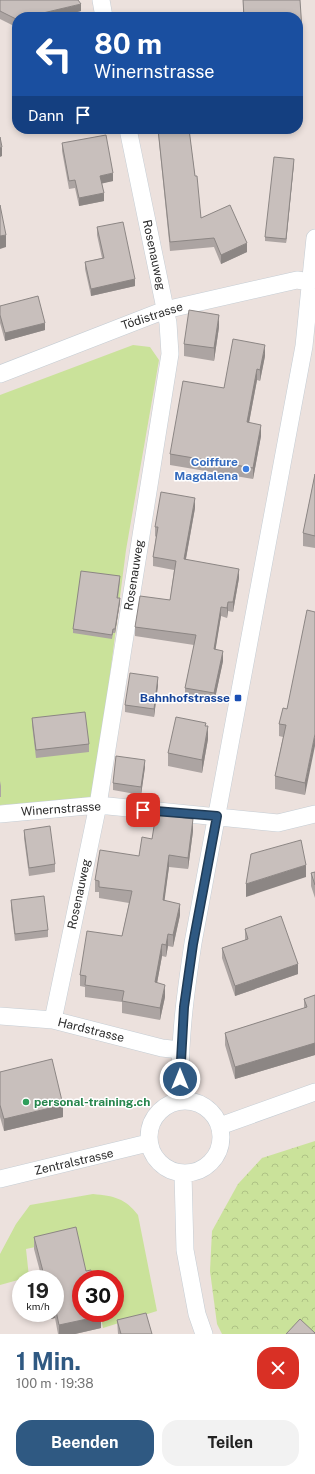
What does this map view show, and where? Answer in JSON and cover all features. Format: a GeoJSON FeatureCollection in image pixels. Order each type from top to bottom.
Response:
{"type":"FeatureCollection","features":[{"type":"Feature","properties":{"kind":"street"},"geometry":{"type":"LineString","coordinates":[[101,0],[103,12]]}},
{"type":"Feature","properties":{"kind":"street","name":"Rosenauweg"},"geometry":{"type":"LineString","coordinates":[[53,1020],[98,805],[170,354],[168,323],[129,134]]}},
{"type":"Feature","properties":{"kind":"street"},"geometry":{"type":"LineString","coordinates":[[180,1101],[180,1050],[184,1007],[193,944],[309,344],[310,282],[315,238]]}},
{"type":"Feature","properties":{"kind":"street","name":"Tödistrasse"},"geometry":{"type":"LineString","coordinates":[[0,374],[165,310],[297,280],[310,282]]}},
{"type":"Feature","properties":{"kind":"street","name":"Winernstrasse"},"geometry":{"type":"LineString","coordinates":[[0,814],[98,805],[278,823],[315,814]]}},
{"type":"Feature","properties":{"kind":"street","name":"Hardstrasse"},"geometry":{"type":"LineString","coordinates":[[0,1016],[53,1020],[162,1048],[180,1050]]}},
{"type":"Feature","properties":{"kind":"street"},"geometry":{"type":"LineString","coordinates":[[220,1126],[315,1092]]}},
{"type":"Feature","properties":{"kind":"street"},"geometry":{"type":"LineString","coordinates":[[180,1101],[191,1101],[200,1104],[209,1109],[220,1126],[220,1146],[210,1163],[193,1172],[183,1174],[173,1172],[157,1161],[151,1153],[148,1143],[148,1131],[152,1120],[159,1110],[169,1104],[180,1101]]}},
{"type":"Feature","properties":{"kind":"street","name":"Zentralstrasse"},"geometry":{"type":"LineString","coordinates":[[0,1179],[148,1143]]}},
{"type":"Feature","properties":{"kind":"street"},"geometry":{"type":"LineString","coordinates":[[183,1174],[184,1250],[197,1314],[204,1334]]}},
{"type":"Feature","properties":{"kind":"green space"},"geometry":{"type":"Polygon","coordinates":[[[133,345],[150,347],[159,360],[126,550],[94,800],[0,805],[0,395],[133,345]]]}},
{"type":"Feature","properties":{"kind":"green space"},"geometry":{"type":"Polygon","coordinates":[[[315,1141],[315,1334],[222,1334],[217,1324],[210,1271],[212,1231],[238,1184],[262,1158],[315,1141]]]}},
{"type":"Feature","properties":{"kind":"green space"},"geometry":{"type":"Polygon","coordinates":[[[93,1194],[113,1197],[124,1201],[138,1215],[157,1311],[124,1321],[124,1270],[85,1270],[77,1238],[26,1249],[28,1270],[12,1270],[12,1282],[0,1285],[0,1254],[16,1224],[30,1205],[93,1194]]]}},
{"type":"Feature","properties":{"kind":"green space"},"geometry":{"type":"Polygon","coordinates":[[[102,1322],[122,1322],[103,1328],[102,1322]]]}},
{"type":"Feature","properties":{"kind":"building"},"geometry":{"type":"Polygon","coordinates":[[[0,0],[78,0],[81,4],[47,12],[12,12],[12,17],[0,11],[0,0]]]}},
{"type":"Feature","properties":{"kind":"building"},"geometry":{"type":"Polygon","coordinates":[[[243,0],[300,0],[301,12],[244,12],[243,0]]]}},
{"type":"Feature","properties":{"kind":"building"},"geometry":{"type":"Polygon","coordinates":[[[159,134],[190,134],[195,176],[197,176],[201,218],[230,205],[247,243],[221,255],[214,238],[170,242],[159,134]]]}},
{"type":"Feature","properties":{"kind":"building"},"geometry":{"type":"Polygon","coordinates":[[[106,135],[113,173],[100,176],[104,193],[79,198],[75,180],[69,181],[62,143],[106,135]]]}},
{"type":"Feature","properties":{"kind":"building"},"geometry":{"type":"Polygon","coordinates":[[[0,137],[2,147],[0,148],[0,137]]]}},
{"type":"Feature","properties":{"kind":"building"},"geometry":{"type":"Polygon","coordinates":[[[274,157],[294,159],[286,239],[265,237],[274,157]]]}},
{"type":"Feature","properties":{"kind":"building"},"geometry":{"type":"Polygon","coordinates":[[[0,205],[6,235],[0,236],[0,205]]]}},
{"type":"Feature","properties":{"kind":"building"},"geometry":{"type":"Polygon","coordinates":[[[123,222],[135,279],[91,289],[85,262],[104,258],[97,227],[123,222]]]}},
{"type":"Feature","properties":{"kind":"building"},"geometry":{"type":"Polygon","coordinates":[[[38,296],[45,323],[5,333],[0,315],[0,306],[38,296]]]}},
{"type":"Feature","properties":{"kind":"building"},"geometry":{"type":"Polygon","coordinates":[[[189,310],[219,315],[214,348],[184,344],[189,310]]]}},
{"type":"Feature","properties":{"kind":"building"},"geometry":{"type":"Polygon","coordinates":[[[233,339],[265,345],[260,370],[257,369],[247,422],[261,425],[253,468],[170,454],[183,381],[224,388],[233,339]]]}},
{"type":"Feature","properties":{"kind":"building"},"geometry":{"type":"Polygon","coordinates":[[[315,474],[315,536],[303,533],[315,474]]]}},
{"type":"Feature","properties":{"kind":"building"},"geometry":{"type":"Polygon","coordinates":[[[161,492],[195,498],[184,559],[239,569],[233,602],[228,602],[227,608],[221,607],[214,649],[223,651],[214,693],[185,688],[196,635],[135,627],[140,596],[170,600],[176,561],[153,557],[158,527],[155,527],[161,492]]]}},
{"type":"Feature","properties":{"kind":"building"},"geometry":{"type":"Polygon","coordinates":[[[81,571],[120,576],[117,598],[120,598],[115,629],[113,629],[112,635],[73,629],[81,571]]]}},
{"type":"Feature","properties":{"kind":"building"},"geometry":{"type":"Polygon","coordinates":[[[307,610],[315,612],[315,734],[305,783],[275,776],[286,725],[279,724],[283,708],[287,709],[307,610]]]}},
{"type":"Feature","properties":{"kind":"building"},"geometry":{"type":"Polygon","coordinates":[[[130,673],[158,677],[154,709],[125,705],[130,673]]]}},
{"type":"Feature","properties":{"kind":"building"},"geometry":{"type":"Polygon","coordinates":[[[85,712],[89,744],[36,750],[32,718],[85,712]]]}},
{"type":"Feature","properties":{"kind":"building"},"geometry":{"type":"Polygon","coordinates":[[[176,717],[206,723],[205,726],[208,726],[202,760],[168,753],[176,717]]]}},
{"type":"Feature","properties":{"kind":"building"},"geometry":{"type":"Polygon","coordinates":[[[116,756],[145,760],[141,787],[113,783],[116,756]]]}},
{"type":"Feature","properties":{"kind":"building"},"geometry":{"type":"Polygon","coordinates":[[[156,814],[193,819],[188,858],[169,855],[163,900],[180,904],[173,935],[168,934],[166,945],[162,944],[155,982],[165,985],[160,1008],[122,1001],[124,991],[85,985],[86,976],[80,975],[87,931],[122,936],[132,891],[99,887],[99,881],[95,880],[100,850],[139,856],[142,837],[152,839],[156,814]]]}},
{"type":"Feature","properties":{"kind":"building"},"geometry":{"type":"Polygon","coordinates":[[[50,826],[55,864],[29,868],[24,830],[50,826]]]}},
{"type":"Feature","properties":{"kind":"building"},"geometry":{"type":"Polygon","coordinates":[[[301,840],[306,865],[246,884],[251,854],[301,840]]]}},
{"type":"Feature","properties":{"kind":"building"},"geometry":{"type":"Polygon","coordinates":[[[315,872],[315,885],[311,873],[315,872]]]}},
{"type":"Feature","properties":{"kind":"building"},"geometry":{"type":"Polygon","coordinates":[[[44,896],[48,930],[15,934],[11,900],[44,896]]]}},
{"type":"Feature","properties":{"kind":"building"},"geometry":{"type":"Polygon","coordinates":[[[281,916],[298,964],[235,986],[222,948],[248,939],[245,929],[281,916]]]}},
{"type":"Feature","properties":{"kind":"building"},"geometry":{"type":"Polygon","coordinates":[[[315,995],[315,1043],[235,1067],[225,1033],[307,1007],[304,999],[315,995]]]}},
{"type":"Feature","properties":{"kind":"building"},"geometry":{"type":"Polygon","coordinates":[[[52,1059],[63,1105],[4,1119],[0,1105],[0,1072],[52,1059]]]}},
{"type":"Feature","properties":{"kind":"building"},"geometry":{"type":"Polygon","coordinates":[[[76,1227],[86,1270],[72,1270],[73,1322],[59,1325],[58,1322],[64,1322],[64,1270],[43,1270],[34,1237],[76,1227]]]}},
{"type":"Feature","properties":{"kind":"building"},"geometry":{"type":"Polygon","coordinates":[[[146,1313],[152,1334],[121,1334],[118,1322],[124,1322],[124,1318],[146,1313]]]}},
{"type":"Feature","properties":{"kind":"building"},"geometry":{"type":"Polygon","coordinates":[[[300,1319],[315,1333],[315,1334],[286,1334],[300,1319]]]}},
{"type":"Feature","properties":{"kind":"place","name":"Coiffure Magdalena"},"geometry":{"type":"Point","coordinates":[246,469]}},
{"type":"Feature","properties":{"kind":"place","name":"Bahnhofstrasse"},"geometry":{"type":"Point","coordinates":[238,698]}},
{"type":"Feature","properties":{"kind":"place","name":"personal-training.ch"},"geometry":{"type":"Point","coordinates":[26,1102]}},
{"type":"Feature","properties":{"kind":"route"},"geometry":{"type":"LineString","coordinates":[[143,810],[217,816],[193,944],[184,1007],[179,1068],[180,1079]]}}]}
